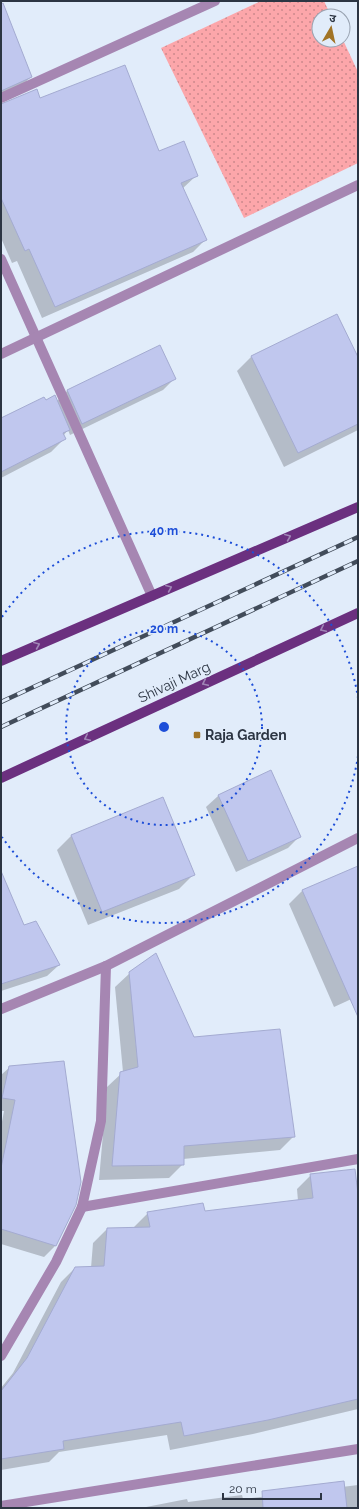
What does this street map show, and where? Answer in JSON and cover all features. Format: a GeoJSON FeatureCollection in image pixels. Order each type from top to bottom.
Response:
{"type":"FeatureCollection","features":[{"type":"Feature","properties":{"kind":"main road"},"geometry":{"type":"LineString","coordinates":[[1,661],[358,507]]}},
{"type":"Feature","properties":{"kind":"main road","name":"Shivaji Marg"},"geometry":{"type":"LineString","coordinates":[[1,778],[358,612]]}},
{"type":"Feature","properties":{"kind":"street"},"geometry":{"type":"LineString","coordinates":[[1,98],[215,1]]}},
{"type":"Feature","properties":{"kind":"street"},"geometry":{"type":"LineString","coordinates":[[1,354],[358,185]]}},
{"type":"Feature","properties":{"kind":"street"},"geometry":{"type":"LineString","coordinates":[[1,259],[152,596]]}},
{"type":"Feature","properties":{"kind":"street"},"geometry":{"type":"LineString","coordinates":[[1,1009],[106,966],[358,838]]}},
{"type":"Feature","properties":{"kind":"street"},"geometry":{"type":"LineString","coordinates":[[1,1356],[56,1262],[82,1207],[101,1121],[106,966]]}},
{"type":"Feature","properties":{"kind":"street"},"geometry":{"type":"LineString","coordinates":[[82,1207],[358,1159]]}},
{"type":"Feature","properties":{"kind":"street"},"geometry":{"type":"LineString","coordinates":[[1,1506],[358,1449]]}},
{"type":"Feature","properties":{"kind":"shaded area"},"geometry":{"type":"Polygon","coordinates":[[[261,1],[324,1],[327,8],[311,8],[311,48],[347,48],[358,72],[358,163],[244,218],[161,48],[261,1]]]}},
{"type":"Feature","properties":{"kind":"building"},"geometry":{"type":"Polygon","coordinates":[[[3,3],[32,77],[1,91],[1,4],[3,3]]]}},
{"type":"Feature","properties":{"kind":"building"},"geometry":{"type":"Polygon","coordinates":[[[125,65],[159,151],[184,141],[198,176],[181,183],[207,240],[55,307],[29,249],[25,251],[1,198],[1,104],[37,89],[40,98],[125,65]]]}},
{"type":"Feature","properties":{"kind":"building"},"geometry":{"type":"Polygon","coordinates":[[[337,314],[358,357],[358,424],[298,453],[251,356],[337,314]]]}},
{"type":"Feature","properties":{"kind":"building"},"geometry":{"type":"Polygon","coordinates":[[[160,345],[176,379],[82,424],[67,390],[160,345]]]}},
{"type":"Feature","properties":{"kind":"building"},"geometry":{"type":"Polygon","coordinates":[[[55,395],[70,430],[63,433],[66,439],[1,472],[1,418],[44,397],[46,400],[55,395]]]}},
{"type":"Feature","properties":{"kind":"building"},"geometry":{"type":"Polygon","coordinates":[[[271,770],[301,837],[248,861],[218,795],[271,770]]]}},
{"type":"Feature","properties":{"kind":"building"},"geometry":{"type":"Polygon","coordinates":[[[163,797],[195,875],[102,912],[71,835],[163,797]]]}},
{"type":"Feature","properties":{"kind":"building"},"geometry":{"type":"Polygon","coordinates":[[[358,866],[358,1017],[302,890],[358,866]]]}},
{"type":"Feature","properties":{"kind":"building"},"geometry":{"type":"Polygon","coordinates":[[[1,871],[24,925],[36,921],[60,965],[1,984],[1,871]]]}},
{"type":"Feature","properties":{"kind":"building"},"geometry":{"type":"Polygon","coordinates":[[[156,953],[194,1037],[280,1029],[295,1137],[184,1146],[184,1165],[112,1166],[120,1072],[138,1067],[129,972],[156,953]]]}},
{"type":"Feature","properties":{"kind":"building"},"geometry":{"type":"Polygon","coordinates":[[[64,1061],[81,1182],[76,1205],[56,1246],[1,1229],[1,1168],[15,1100],[2,1098],[9,1066],[64,1061]]]}},
{"type":"Feature","properties":{"kind":"building"},"geometry":{"type":"Polygon","coordinates":[[[355,1169],[358,1194],[358,1399],[268,1420],[184,1436],[181,1422],[63,1441],[64,1449],[1,1459],[1,1391],[27,1358],[75,1267],[104,1266],[107,1228],[150,1227],[147,1212],[203,1203],[205,1211],[313,1198],[310,1174],[355,1169]]]}},
{"type":"Feature","properties":{"kind":"building"},"geometry":{"type":"Polygon","coordinates":[[[344,1481],[347,1508],[263,1508],[262,1491],[344,1481]]]}},
{"type":"Feature","properties":{"kind":"railway"},"geometry":{"type":"LineString","coordinates":[[1,702],[358,537]]}},
{"type":"Feature","properties":{"kind":"railway"},"geometry":{"type":"LineString","coordinates":[[1,727],[358,561]]}},
{"type":"Feature","properties":{"kind":"place","name":"Raja Garden"},"geometry":{"type":"Point","coordinates":[197,735]}}]}
